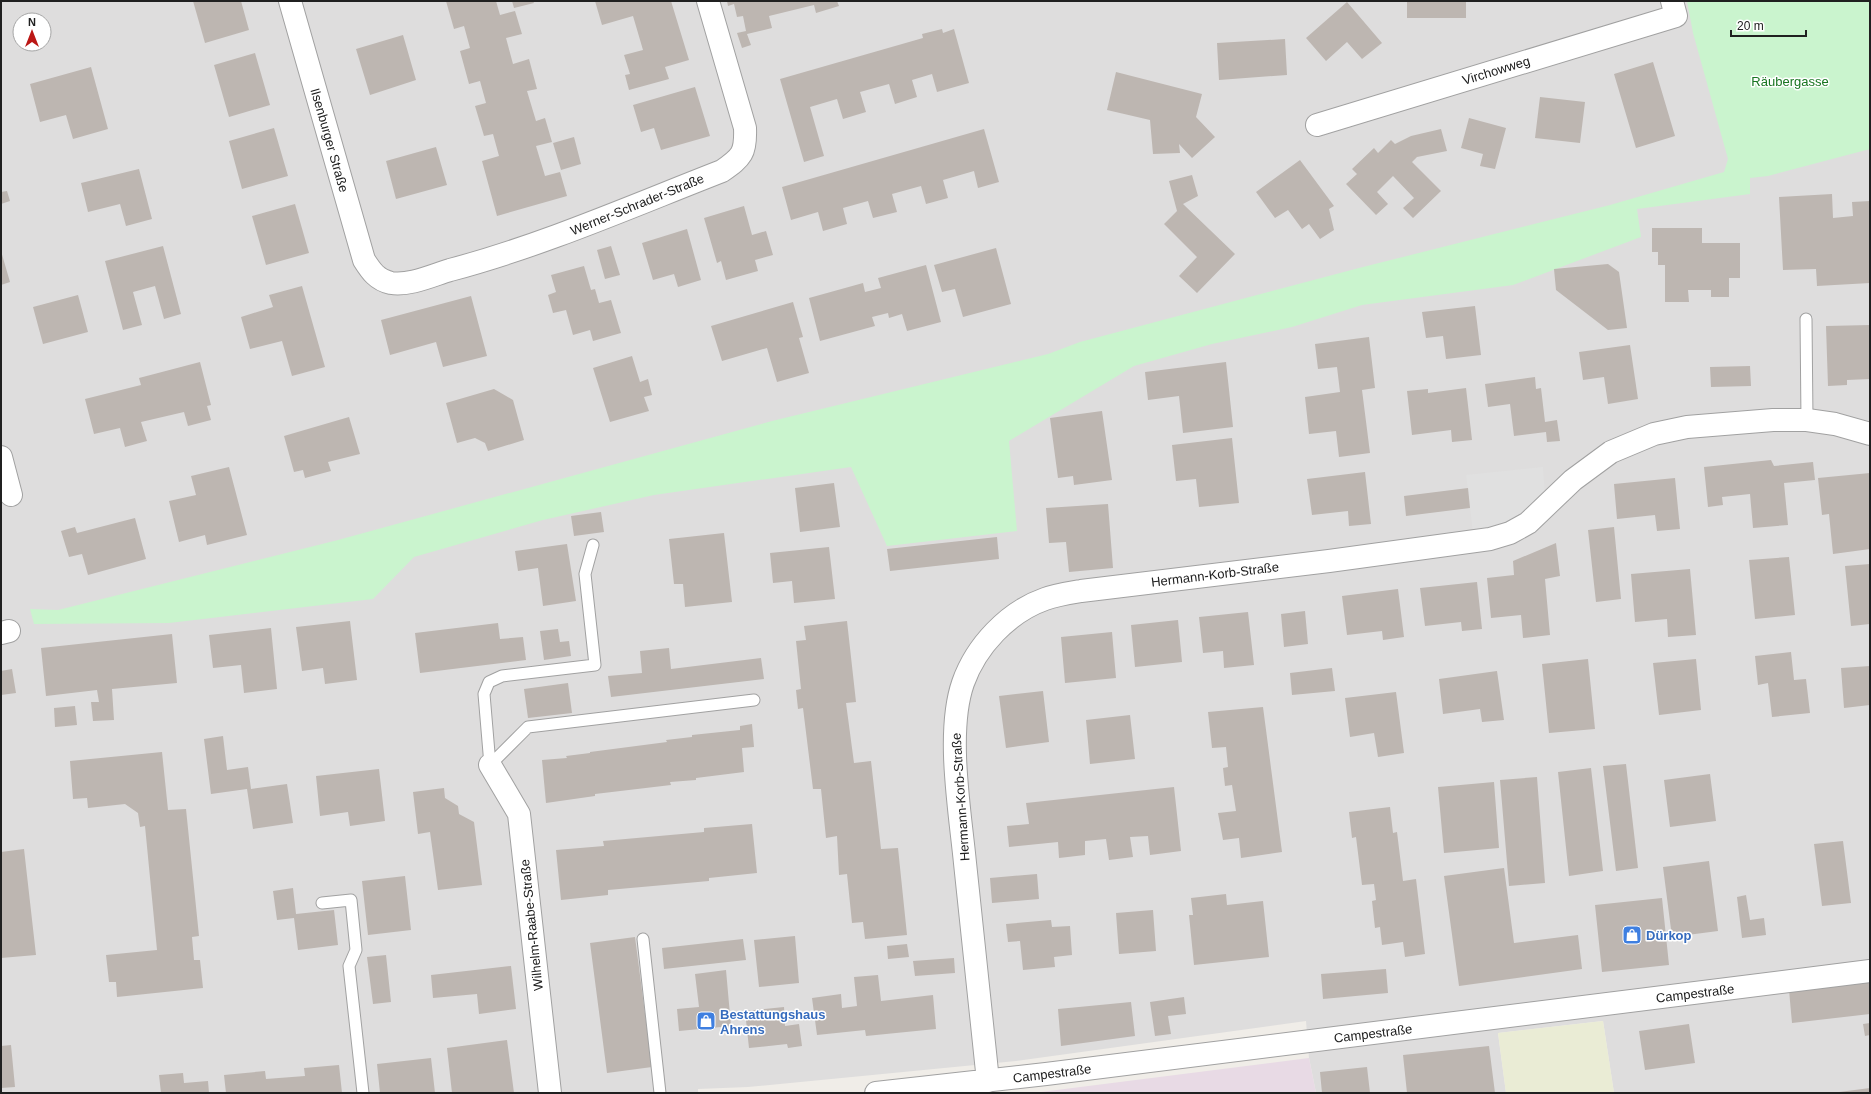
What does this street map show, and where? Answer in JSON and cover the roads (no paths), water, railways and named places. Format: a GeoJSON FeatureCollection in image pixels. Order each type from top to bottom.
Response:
{"type":"FeatureCollection","features":[{"type":"Feature","properties":{"kind":"street","name":"Ilsenburger Straße"},"geometry":{"type":"LineString","coordinates":[[290,1],[364,260],[375,276]]}},
{"type":"Feature","properties":{"kind":"street","name":"Werner-Schrader-Straße"},"geometry":{"type":"LineString","coordinates":[[375,276],[391,282],[408,282],[484,261],[541,243],[722,171],[733,163],[742,154],[745,141],[745,128],[708,1]]}},
{"type":"Feature","properties":{"kind":"street","name":"Virchowweg"},"geometry":{"type":"LineString","coordinates":[[1317,125],[1674,8]]}},
{"type":"Feature","properties":{"kind":"street","name":"Hermann-Korb-Straße"},"geometry":{"type":"LineString","coordinates":[[988,1080],[958,800],[955,736],[957,706],[963,683],[975,658],[992,634],[1015,615],[1045,599],[1081,591],[1329,561],[1490,539],[1510,533],[1528,523],[1573,480],[1612,452],[1654,434],[1687,427],[1773,420],[1807,420],[1835,424],[1870,434]]}},
{"type":"Feature","properties":{"kind":"street"},"geometry":{"type":"LineString","coordinates":[[1,457],[10,495]]}},
{"type":"Feature","properties":{"kind":"street","name":"Wilhelm-Raabe-Straße"},"geometry":{"type":"LineString","coordinates":[[490,765],[519,814],[550,1093]]}},
{"type":"Feature","properties":{"kind":"street","name":"Campestraße"},"geometry":{"type":"LineString","coordinates":[[876,1093],[1870,971]]}},
{"type":"Feature","properties":{"kind":"lane"},"geometry":{"type":"LineString","coordinates":[[1806,319],[1807,420]]}},
{"type":"Feature","properties":{"kind":"lane"},"geometry":{"type":"LineString","coordinates":[[490,765],[484,694],[489,682],[502,676],[595,665],[585,574],[592,545]]}},
{"type":"Feature","properties":{"kind":"lane"},"geometry":{"type":"LineString","coordinates":[[490,765],[528,727],[754,700]]}},
{"type":"Feature","properties":{"kind":"lane"},"geometry":{"type":"LineString","coordinates":[[322,903],[351,900],[356,950],[349,966],[363,1093]]}},
{"type":"Feature","properties":{"kind":"lane"},"geometry":{"type":"LineString","coordinates":[[643,939],[660,1093]]}},
{"type":"Feature","properties":{"kind":"place","name":"Dürkop"},"geometry":{"type":"Point","coordinates":[1632,935]}},
{"type":"Feature","properties":{"kind":"place","name":"Bestattungshaus Ahrens"},"geometry":{"type":"Point","coordinates":[706,1021]}},
{"type":"Feature","properties":{"kind":"park label","name":"Räubergasse"},"geometry":{"type":"Point","coordinates":[1790,81]}}]}
